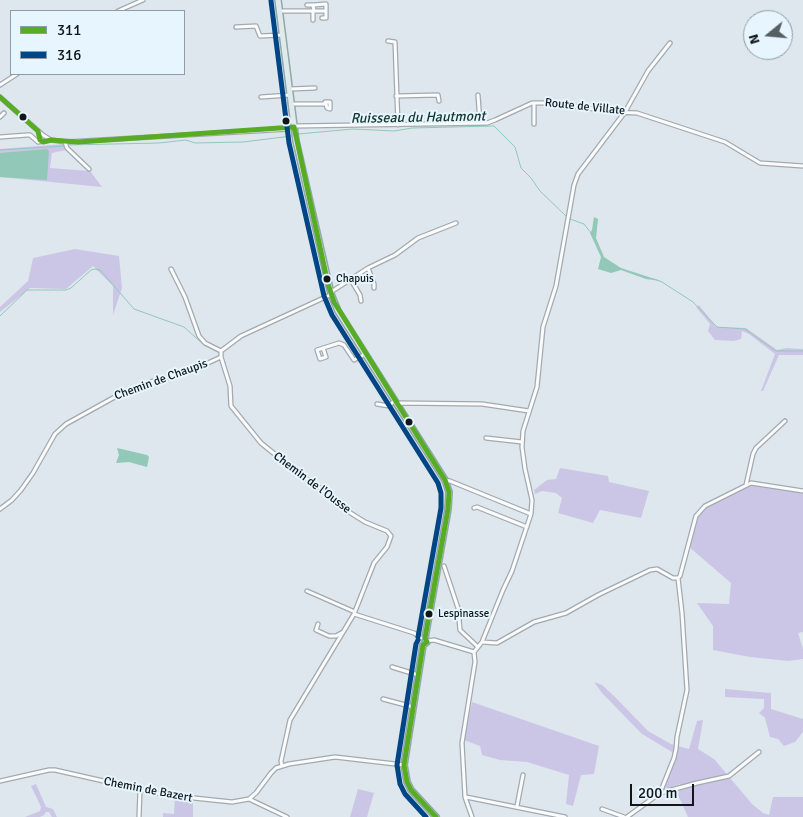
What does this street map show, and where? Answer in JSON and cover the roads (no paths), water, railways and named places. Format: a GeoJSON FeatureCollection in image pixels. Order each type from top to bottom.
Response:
{"type":"FeatureCollection","features":[{"type":"Feature","properties":{"kind":"main road"},"geometry":{"type":"LineString","coordinates":[[278,0],[294,128],[331,294],[338,311],[445,480],[448,492],[449,502],[404,765],[407,782],[411,790],[436,817]]}},
{"type":"Feature","properties":{"kind":"street"},"geometry":{"type":"LineString","coordinates":[[120,10],[142,0]]}},
{"type":"Feature","properties":{"kind":"street"},"geometry":{"type":"LineString","coordinates":[[307,5],[326,3],[326,18],[322,18]]}},
{"type":"Feature","properties":{"kind":"street"},"geometry":{"type":"LineString","coordinates":[[313,5],[313,20]]}},
{"type":"Feature","properties":{"kind":"street"},"geometry":{"type":"LineString","coordinates":[[280,11],[326,12]]}},
{"type":"Feature","properties":{"kind":"street"},"geometry":{"type":"LineString","coordinates":[[236,27],[256,26],[260,36],[282,35]]}},
{"type":"Feature","properties":{"kind":"street"},"geometry":{"type":"LineString","coordinates":[[388,41],[394,42],[398,126]]}},
{"type":"Feature","properties":{"kind":"street"},"geometry":{"type":"LineString","coordinates":[[472,817],[465,797],[462,742],[475,662],[474,652],[482,642],[512,571],[531,514],[532,500],[525,469],[522,442],[523,431],[538,379],[543,327],[556,286],[574,185],[578,174],[625,112],[648,70],[670,43]]}},
{"type":"Feature","properties":{"kind":"street"},"geometry":{"type":"LineString","coordinates":[[0,86],[16,75]]}},
{"type":"Feature","properties":{"kind":"street"},"geometry":{"type":"LineString","coordinates":[[260,97],[315,88]]}},
{"type":"Feature","properties":{"kind":"street"},"geometry":{"type":"LineString","coordinates":[[396,96],[438,95],[439,101]]}},
{"type":"Feature","properties":{"kind":"street"},"geometry":{"type":"LineString","coordinates":[[478,95],[480,123]]}},
{"type":"Feature","properties":{"kind":"street"},"geometry":{"type":"LineString","coordinates":[[0,97],[35,128],[43,138]]}},
{"type":"Feature","properties":{"kind":"street"},"geometry":{"type":"LineString","coordinates":[[534,103],[534,124]]}},
{"type":"Feature","properties":{"kind":"street","name":"Route de Villate"},"geometry":{"type":"LineString","coordinates":[[0,137],[32,136],[65,142],[294,128],[480,123],[491,122],[534,103],[555,103],[641,114],[725,142],[760,163],[803,166]]}},
{"type":"Feature","properties":{"kind":"street"},"geometry":{"type":"LineString","coordinates":[[291,104],[325,104]]}},
{"type":"Feature","properties":{"kind":"street"},"geometry":{"type":"LineString","coordinates":[[0,117],[4,113]]}},
{"type":"Feature","properties":{"kind":"street"},"geometry":{"type":"LineString","coordinates":[[32,136],[35,128]]}},
{"type":"Feature","properties":{"kind":"street"},"geometry":{"type":"LineString","coordinates":[[65,142],[67,148],[89,169]]}},
{"type":"Feature","properties":{"kind":"street"},"geometry":{"type":"LineString","coordinates":[[171,269],[185,297],[199,336],[208,345],[221,351],[241,336],[331,294],[368,268],[395,255],[418,238],[456,223]]}},
{"type":"Feature","properties":{"kind":"street"},"geometry":{"type":"LineString","coordinates":[[368,268],[374,288]]}},
{"type":"Feature","properties":{"kind":"street"},"geometry":{"type":"LineString","coordinates":[[350,280],[360,295],[361,301]]}},
{"type":"Feature","properties":{"kind":"street"},"geometry":{"type":"LineString","coordinates":[[323,348],[342,344],[354,360],[365,354]]}},
{"type":"Feature","properties":{"kind":"street","name":"Chemin de l'Ousse"},"geometry":{"type":"LineString","coordinates":[[221,351],[230,386],[231,406],[261,443],[298,474],[326,492],[333,502],[366,522],[387,531],[391,536],[387,547],[374,563],[355,613],[290,720],[281,764]]}},
{"type":"Feature","properties":{"kind":"street","name":"Chemin de Chaupis"},"geometry":{"type":"LineString","coordinates":[[0,509],[21,490],[55,434],[66,424],[122,393],[150,382],[186,374],[221,357]]}},
{"type":"Feature","properties":{"kind":"street"},"geometry":{"type":"LineString","coordinates":[[377,404],[389,406],[396,402],[482,404],[530,411]]}},
{"type":"Feature","properties":{"kind":"street"},"geometry":{"type":"LineString","coordinates":[[746,485],[756,448],[785,421]]}},
{"type":"Feature","properties":{"kind":"street"},"geometry":{"type":"LineString","coordinates":[[486,438],[522,442]]}},
{"type":"Feature","properties":{"kind":"street"},"geometry":{"type":"LineString","coordinates":[[445,480],[531,514]]}},
{"type":"Feature","properties":{"kind":"street"},"geometry":{"type":"LineString","coordinates":[[660,793],[674,758],[687,696],[685,646],[678,578],[694,522],[700,510],[705,506],[746,485],[756,483],[803,491]]}},
{"type":"Feature","properties":{"kind":"street"},"geometry":{"type":"LineString","coordinates":[[474,508],[476,507],[527,527]]}},
{"type":"Feature","properties":{"kind":"street"},"geometry":{"type":"LineString","coordinates":[[444,566],[458,608],[460,630],[478,647]]}},
{"type":"Feature","properties":{"kind":"street"},"geometry":{"type":"LineString","coordinates":[[482,642],[496,643],[534,622],[566,613],[650,570],[656,569],[673,578],[678,578]]}},
{"type":"Feature","properties":{"kind":"street"},"geometry":{"type":"LineString","coordinates":[[307,591],[355,613],[414,633],[424,640],[434,640],[474,652]]}},
{"type":"Feature","properties":{"kind":"street"},"geometry":{"type":"LineString","coordinates":[[318,624],[316,630],[329,636],[336,636],[343,632]]}},
{"type":"Feature","properties":{"kind":"street"},"geometry":{"type":"LineString","coordinates":[[392,668],[419,675]]}},
{"type":"Feature","properties":{"kind":"street"},"geometry":{"type":"LineString","coordinates":[[383,699],[413,707]]}},
{"type":"Feature","properties":{"kind":"street"},"geometry":{"type":"LineString","coordinates":[[602,809],[625,817],[660,793],[697,782],[729,776],[759,752]]}},
{"type":"Feature","properties":{"kind":"street"},"geometry":{"type":"LineString","coordinates":[[287,817],[249,799],[281,764],[335,757],[404,765]]}},
{"type":"Feature","properties":{"kind":"street","name":"Chemin de Bazert"},"geometry":{"type":"LineString","coordinates":[[0,781],[56,770],[164,795],[220,802],[249,799]]}},
{"type":"Feature","properties":{"kind":"street"},"geometry":{"type":"LineString","coordinates":[[517,807],[523,775]]}},
{"type":"Feature","properties":{"kind":"street"},"geometry":{"type":"LineString","coordinates":[[139,817],[140,790]]}},
{"type":"Feature","properties":{"kind":"street"},"geometry":{"type":"LineString","coordinates":[[465,797],[565,817]]}},
{"type":"Feature","properties":{"kind":"waterway","name":"Ruisseau du Hautmont"},"geometry":{"type":"LineString","coordinates":[[298,134],[353,129],[394,131],[412,128],[494,126],[515,147],[521,168],[540,191],[567,217]]}},
{"type":"Feature","properties":{"kind":"waterway","name":"Ruisseau du Hautmont"},"geometry":{"type":"LineString","coordinates":[[67,145],[159,143],[186,140],[195,143],[243,142],[292,136]]}},
{"type":"Feature","properties":{"kind":"waterway","name":"Ruisseau du Hautmont"},"geometry":{"type":"LineString","coordinates":[[0,150],[64,146]]}},
{"type":"Feature","properties":{"kind":"waterway","name":"Ruisseau du Hautmont"},"geometry":{"type":"LineString","coordinates":[[570,219],[584,224],[591,233]]}},
{"type":"Feature","properties":{"kind":"waterway"},"geometry":{"type":"LineString","coordinates":[[0,316],[27,290],[66,290],[71,288],[91,270],[95,269],[100,270],[134,309],[184,327],[204,345],[218,352],[220,356]]}},
{"type":"Feature","properties":{"kind":"waterway","name":"Ruisseau du Hautmont"},"geometry":{"type":"LineString","coordinates":[[654,279],[693,302],[717,327],[745,329],[776,351],[803,351]]}},
{"type":"Feature","properties":{"kind":"place","name":"Chapuis"},"geometry":{"type":"Point","coordinates":[327,279]}},
{"type":"Feature","properties":{"kind":"place","name":"Lespinasse"},"geometry":{"type":"Point","coordinates":[429,614]}}]}
